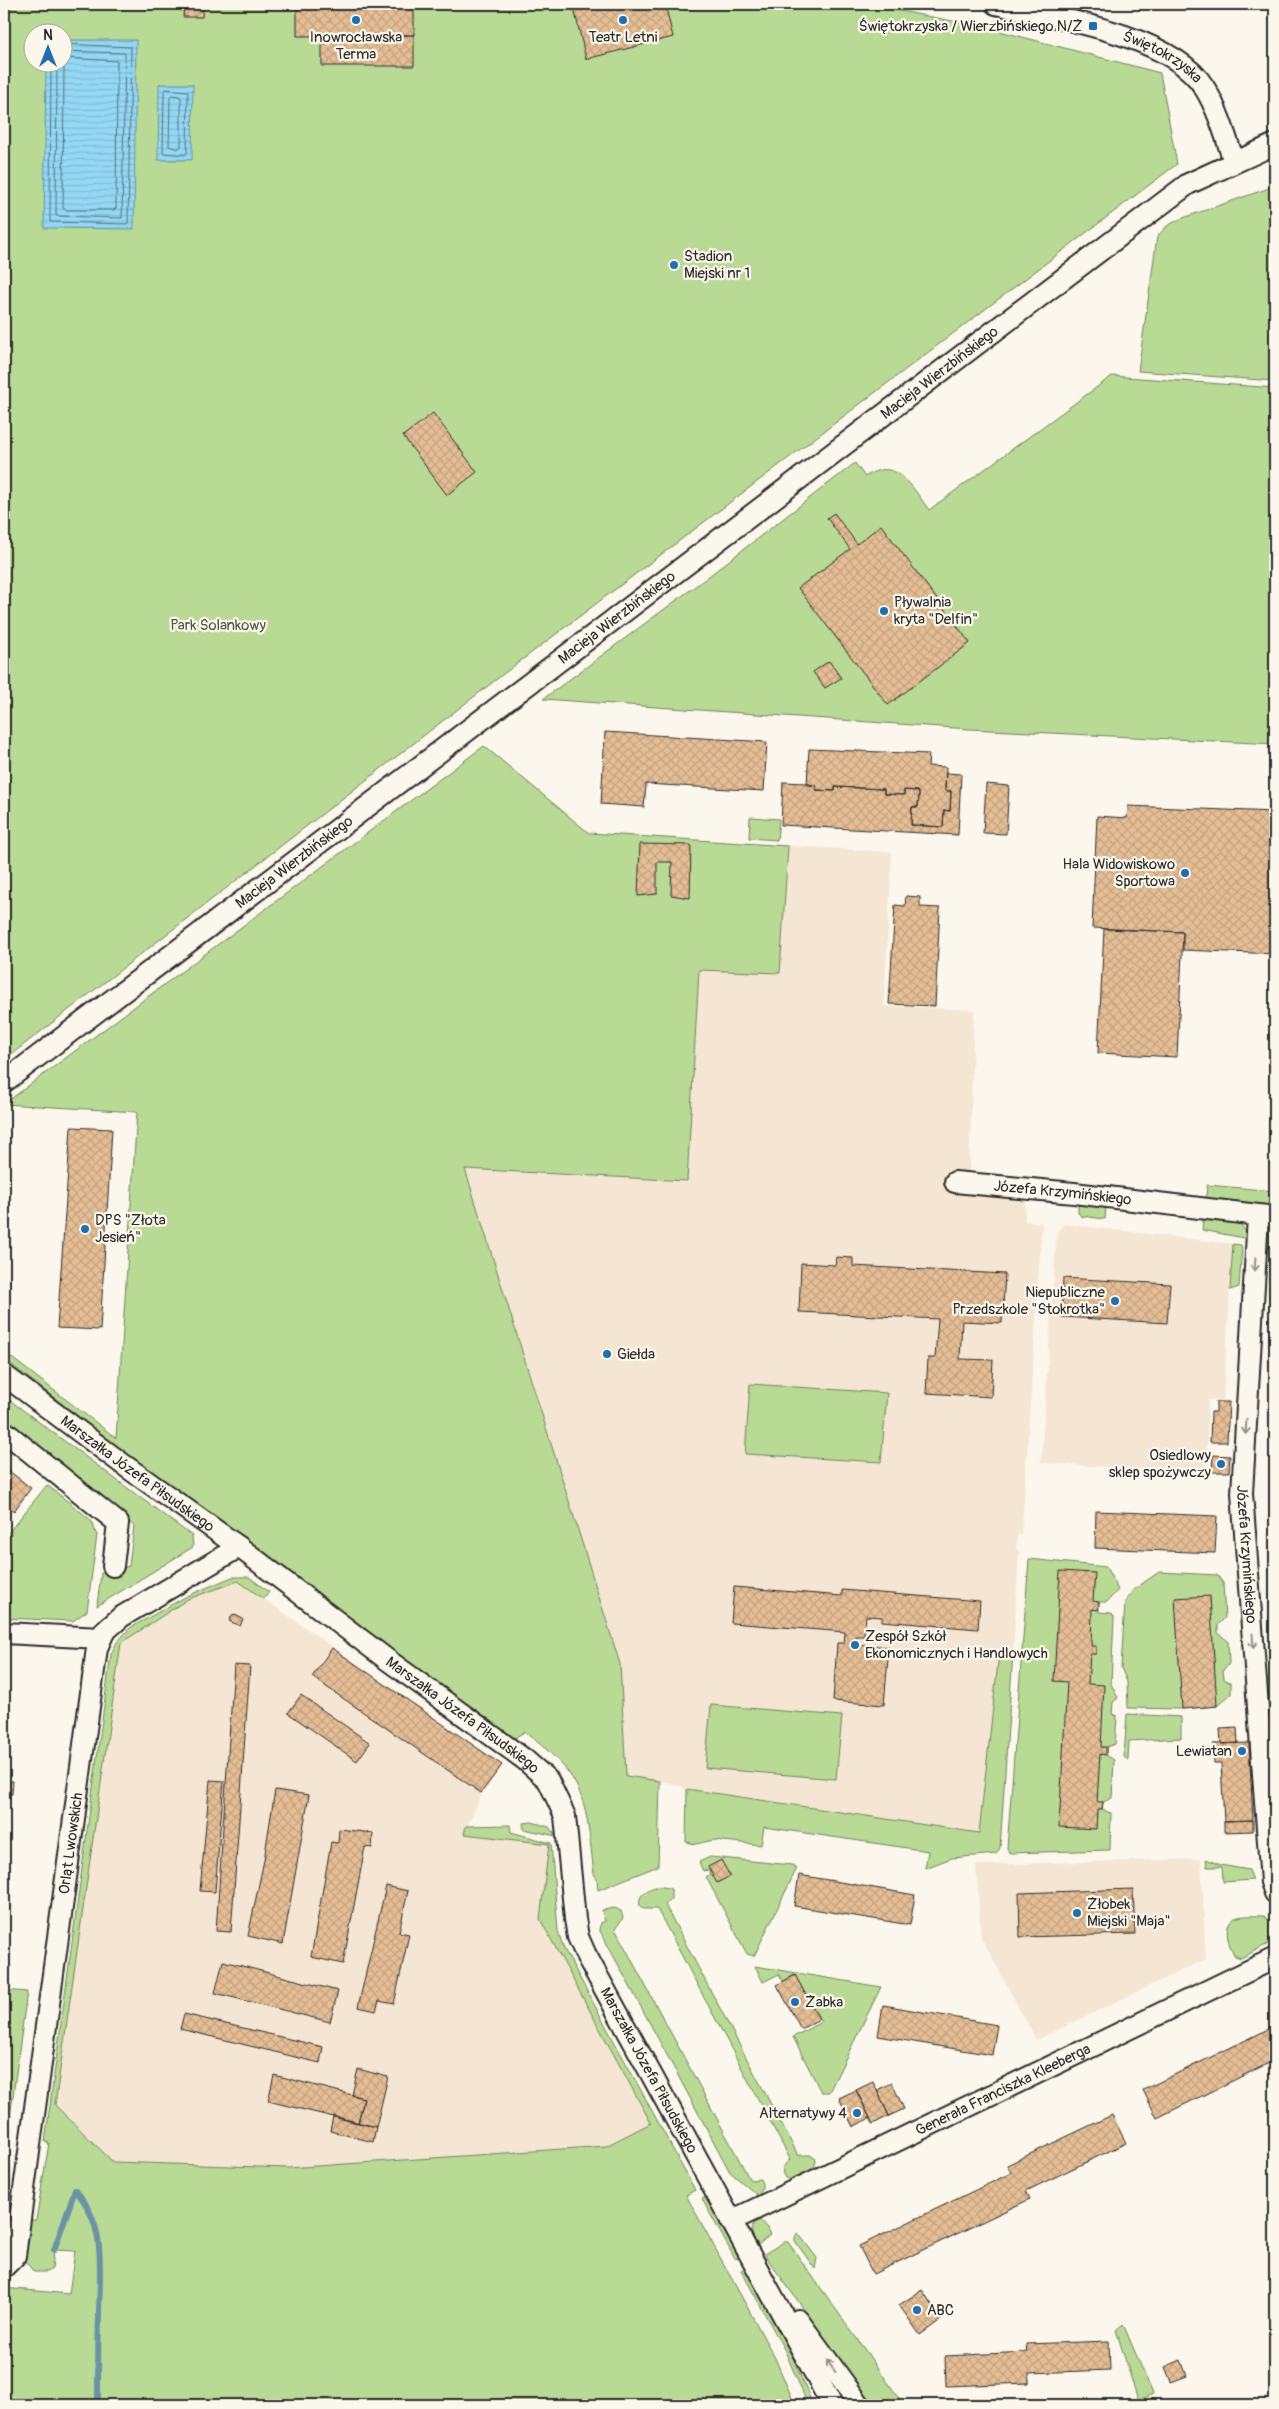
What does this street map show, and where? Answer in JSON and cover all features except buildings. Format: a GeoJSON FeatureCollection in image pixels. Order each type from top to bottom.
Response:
{"type":"FeatureCollection","features":[{"type":"Feature","properties":{"kind":"street","name":"Świętokrzyska"},"geometry":{"type":"LineString","coordinates":[[996,4],[1092,26],[1131,38],[1164,54],[1186,68],[1204,86],[1234,162]]}},
{"type":"Feature","properties":{"kind":"street"},"geometry":{"type":"LineString","coordinates":[[1234,162],[1275,144]]}},
{"type":"Feature","properties":{"kind":"street","name":"Macieja Wierzbińskiego"},"geometry":{"type":"LineString","coordinates":[[4,1082],[1188,184],[1234,162]]}},
{"type":"Feature","properties":{"kind":"street","name":"Józefa Krzymińskiego"},"geometry":{"type":"LineString","coordinates":[[955,1182],[1074,1193],[1267,1216],[1242,1493],[1271,1882],[1275,1893]]}},
{"type":"Feature","properties":{"kind":"street","name":"Marszałka Józefa Piłsudskiego"},"geometry":{"type":"LineString","coordinates":[[4,1375],[124,1465],[239,1547],[396,1667],[524,1759],[548,1780],[565,1816],[578,1936],[832,2405]]}},
{"type":"Feature","properties":{"kind":"street"},"geometry":{"type":"LineString","coordinates":[[4,1431],[118,1523],[113,1566]]}},
{"type":"Feature","properties":{"kind":"street","name":"Orląt Lwowskich"},"geometry":{"type":"LineString","coordinates":[[4,2267],[15,2256],[94,1658],[100,1638],[112,1623],[121,1617],[239,1547]]}},
{"type":"Feature","properties":{"kind":"street"},"geometry":{"type":"LineString","coordinates":[[4,1633],[100,1638]]}},
{"type":"Feature","properties":{"kind":"street","name":"Generała Franciszka Kleeberga"},"geometry":{"type":"LineString","coordinates":[[731,2221],[1275,1958]]}},
{"type":"Feature","properties":{"kind":"street","name":"Marszałka Józefa Piłsudskiego"},"geometry":{"type":"LineString","coordinates":[[752,2255],[860,2405]]}},
{"type":"Feature","properties":{"kind":"shaded area"},"geometry":{"type":"Polygon","coordinates":[[[788,846],[892,852],[884,1006],[974,1010],[969,1173],[1026,1179],[1025,1221],[1042,1223],[1023,1512],[1021,1534],[1017,1535],[1016,1549],[1019,1551],[1013,1652],[999,1653],[979,1834],[687,1789],[671,1783],[626,1777],[620,1664],[465,1169],[687,1181],[699,970],[780,973],[788,846]]]}},
{"type":"Feature","properties":{"kind":"shaded area"},"geometry":{"type":"Polygon","coordinates":[[[1064,1224],[1233,1244],[1223,1400],[1208,1400],[1206,1473],[1041,1463],[1057,1232],[1064,1224]]]}},
{"type":"Feature","properties":{"kind":"shaded area"},"geometry":{"type":"Polygon","coordinates":[[[238,1581],[503,1765],[482,1793],[464,1834],[549,1844],[540,1919],[652,2123],[606,2146],[288,2168],[113,2162],[55,2104],[121,1643],[188,1599],[238,1581]]]}},
{"type":"Feature","properties":{"kind":"shaded area"},"geometry":{"type":"Polygon","coordinates":[[[1201,1859],[1206,1959],[1036,2040],[981,1937],[976,1865],[1201,1859]]]}},
{"type":"Feature","properties":{"kind":"green space","name":"Park Solankowy"},"geometry":{"type":"Polygon","coordinates":[[[4,4],[864,4],[984,27],[1160,73],[1177,164],[506,672],[4,1060],[4,4]]]}},
{"type":"Feature","properties":{"kind":"green space"},"geometry":{"type":"Polygon","coordinates":[[[1275,186],[1275,381],[1138,371],[1157,237],[1167,226],[1180,219],[1275,186]]]}},
{"type":"Feature","properties":{"kind":"green space"},"geometry":{"type":"Polygon","coordinates":[[[1112,376],[1275,388],[1275,744],[969,729],[543,699],[705,579],[855,463],[865,477],[876,471],[886,470],[902,477],[929,510],[1112,376]]]}},
{"type":"Feature","properties":{"kind":"green space"},"geometry":{"type":"Polygon","coordinates":[[[484,746],[589,833],[788,846],[780,973],[699,970],[687,1181],[465,1169],[620,1664],[626,1776],[660,1781],[658,1866],[598,1890],[585,1809],[580,1793],[561,1763],[545,1748],[524,1732],[513,1739],[115,1445],[4,1359],[4,1352],[116,1438],[137,1112],[4,1104],[484,746]]]}},
{"type":"Feature","properties":{"kind":"green space"},"geometry":{"type":"Polygon","coordinates":[[[750,817],[779,819],[777,840],[749,838],[750,817]]]}},
{"type":"Feature","properties":{"kind":"green space"},"geometry":{"type":"Polygon","coordinates":[[[1207,1185],[1275,1191],[1275,1207],[1206,1199],[1207,1185]]]}},
{"type":"Feature","properties":{"kind":"green space"},"geometry":{"type":"Polygon","coordinates":[[[1078,1203],[1106,1206],[1105,1219],[1081,1216],[1078,1213],[1078,1203]]]}},
{"type":"Feature","properties":{"kind":"green space"},"geometry":{"type":"Polygon","coordinates":[[[1203,1218],[1240,1224],[1249,1239],[1202,1230],[1203,1218]]]}},
{"type":"Feature","properties":{"kind":"green space"},"geometry":{"type":"Polygon","coordinates":[[[1233,1244],[1241,1245],[1242,1248],[1239,1287],[1230,1290],[1233,1244]]]}},
{"type":"Feature","properties":{"kind":"green space"},"geometry":{"type":"Polygon","coordinates":[[[750,1384],[887,1393],[881,1462],[745,1454],[750,1384]]]}},
{"type":"Feature","properties":{"kind":"green space"},"geometry":{"type":"Polygon","coordinates":[[[4,1396],[192,1536],[193,1547],[97,1606],[101,1573],[129,1566],[134,1526],[4,1425],[4,1396]]]}},
{"type":"Feature","properties":{"kind":"green space"},"geometry":{"type":"Polygon","coordinates":[[[47,1485],[91,1520],[97,1535],[87,1611],[73,1621],[4,1618],[4,1538],[47,1485]]]}},
{"type":"Feature","properties":{"kind":"green space"},"geometry":{"type":"Polygon","coordinates":[[[1029,1559],[1106,1567],[1118,1590],[1107,1602],[1099,1602],[1099,1612],[1111,1613],[1114,1617],[1111,1684],[1118,1698],[1113,1702],[1112,1714],[1117,1716],[1115,1744],[1106,1747],[1106,1755],[1114,1760],[1112,1798],[1103,1802],[1102,1810],[1111,1813],[1110,1850],[1010,1853],[1007,1848],[1029,1559]]]}},
{"type":"Feature","properties":{"kind":"green space"},"geometry":{"type":"Polygon","coordinates":[[[1159,1572],[1217,1575],[1223,1583],[1225,1618],[1218,1625],[1218,1633],[1228,1641],[1229,1664],[1223,1670],[1224,1679],[1231,1683],[1231,1694],[1217,1706],[1182,1709],[1128,1708],[1127,1682],[1121,1668],[1125,1602],[1133,1590],[1159,1572]]]}},
{"type":"Feature","properties":{"kind":"green space"},"geometry":{"type":"Polygon","coordinates":[[[232,1577],[249,1577],[269,1592],[264,1599],[238,1581],[188,1599],[121,1643],[55,2105],[113,2162],[288,2168],[606,2146],[651,2123],[540,1919],[549,1844],[464,1834],[466,1826],[510,1825],[511,1832],[551,1843],[558,1931],[564,1949],[695,2190],[686,2195],[775,2358],[795,2405],[4,2405],[4,2288],[69,2294],[75,2251],[54,2250],[52,2269],[46,2272],[34,2272],[25,2261],[30,2220],[36,2220],[49,2143],[45,2142],[111,1654],[117,1642],[130,1628],[187,1596],[232,1577]]]}},
{"type":"Feature","properties":{"kind":"green space"},"geometry":{"type":"Polygon","coordinates":[[[1013,1652],[1000,1848],[996,1854],[952,1858],[925,1868],[928,1851],[764,1827],[761,1845],[714,1840],[696,1844],[686,1842],[687,1789],[979,1833],[999,1653],[1013,1652]]]}},
{"type":"Feature","properties":{"kind":"green space"},"geometry":{"type":"Polygon","coordinates":[[[711,1705],[842,1716],[836,1779],[705,1768],[711,1705]]]}},
{"type":"Feature","properties":{"kind":"green space"},"geometry":{"type":"Polygon","coordinates":[[[1127,1714],[1181,1717],[1181,1738],[1129,1741],[1128,1760],[1124,1757],[1127,1714]]]}},
{"type":"Feature","properties":{"kind":"green space"},"geometry":{"type":"Polygon","coordinates":[[[532,1822],[549,1827],[556,1836],[524,1829],[523,1823],[532,1822]]]}},
{"type":"Feature","properties":{"kind":"green space"},"geometry":{"type":"Polygon","coordinates":[[[710,1857],[792,1865],[797,1868],[754,1956],[747,1954],[706,1877],[710,1874],[708,1870],[703,1871],[699,1862],[710,1857]]]}},
{"type":"Feature","properties":{"kind":"green space"},"geometry":{"type":"Polygon","coordinates":[[[1206,1859],[1221,1865],[1249,1870],[1253,1880],[1223,1882],[1222,1867],[1207,1867],[1206,1859]]]}},
{"type":"Feature","properties":{"kind":"green space"},"geometry":{"type":"Polygon","coordinates":[[[655,1887],[671,1889],[671,1899],[665,1905],[798,2155],[810,2155],[816,2159],[816,2164],[806,2175],[794,2180],[785,2178],[783,2175],[785,2165],[790,2159],[657,1909],[644,1909],[640,1906],[641,1896],[655,1887]]]}},
{"type":"Feature","properties":{"kind":"green space"},"geometry":{"type":"Polygon","coordinates":[[[615,1908],[621,1911],[623,1918],[615,1929],[750,2180],[760,2179],[762,2188],[758,2196],[730,2172],[599,1929],[601,1923],[605,1921],[602,1910],[615,1908]]]}},
{"type":"Feature","properties":{"kind":"green space"},"geometry":{"type":"Polygon","coordinates":[[[1241,1916],[1264,1916],[1270,1922],[1272,1929],[1268,1944],[1241,1958],[1235,1956],[1230,1947],[1228,1926],[1235,1918],[1241,1916]]]}},
{"type":"Feature","properties":{"kind":"green space"},"geometry":{"type":"Polygon","coordinates":[[[755,1966],[881,1987],[829,2092],[821,2092],[793,2037],[821,2022],[795,1975],[783,1981],[779,1974],[763,1982],[755,1966]]]}},
{"type":"Feature","properties":{"kind":"green space"},"geometry":{"type":"Polygon","coordinates":[[[4,1990],[27,1992],[4,2162],[4,1990]]]}},
{"type":"Feature","properties":{"kind":"green space"},"geometry":{"type":"Polygon","coordinates":[[[706,2197],[739,2258],[735,2259],[702,2199],[706,2197]]]}},
{"type":"Feature","properties":{"kind":"green space"},"geometry":{"type":"Polygon","coordinates":[[[759,2219],[770,2235],[758,2245],[752,2228],[759,2219]]]}},
{"type":"Feature","properties":{"kind":"green space"},"geometry":{"type":"Polygon","coordinates":[[[798,2233],[817,2258],[815,2269],[795,2241],[798,2233]]]}},
{"type":"Feature","properties":{"kind":"green space"},"geometry":{"type":"Polygon","coordinates":[[[784,2242],[788,2242],[904,2405],[873,2405],[764,2254],[784,2242]]]}},
{"type":"Feature","properties":{"kind":"green space"},"geometry":{"type":"Polygon","coordinates":[[[745,2268],[789,2349],[813,2405],[808,2405],[785,2351],[741,2270],[745,2268]]]}},
{"type":"Feature","properties":{"kind":"green space"},"geometry":{"type":"Polygon","coordinates":[[[1123,2324],[1153,2394],[1138,2400],[1116,2330],[1123,2324]]]}},
{"type":"Feature","properties":{"kind":"water"},"geometry":{"type":"Polygon","coordinates":[[[72,40],[136,40],[134,229],[44,228],[46,72],[72,72],[72,40]]]}},
{"type":"Feature","properties":{"kind":"water"},"geometry":{"type":"Polygon","coordinates":[[[159,84],[193,84],[192,160],[158,160],[159,84]]]}},
{"type":"Feature","properties":{"kind":"waterway"},"geometry":{"type":"LineString","coordinates":[[54,2250],[75,2190],[86,2204],[93,2219],[99,2250],[98,2405]]}},
{"type":"Feature","properties":{"kind":"place","name":"Inowrocławska Terma"},"geometry":{"type":"Point","coordinates":[356,20]}},
{"type":"Feature","properties":{"kind":"place","name":"Teatr Letni"},"geometry":{"type":"Point","coordinates":[623,20]}},
{"type":"Feature","properties":{"kind":"place","name":"Świętokrzyska / Wierzbińskiego N/Ż"},"geometry":{"type":"Point","coordinates":[1093,26]}},
{"type":"Feature","properties":{"kind":"place","name":"Stadion Miejski nr 1"},"geometry":{"type":"Point","coordinates":[674,265]}},
{"type":"Feature","properties":{"kind":"place","name":"Pływalnia kryta \"Delfin\""},"geometry":{"type":"Point","coordinates":[884,611]}},
{"type":"Feature","properties":{"kind":"place","name":"Hala Widowiskowo Sportowa"},"geometry":{"type":"Point","coordinates":[1185,873]}},
{"type":"Feature","properties":{"kind":"place","name":"DPS \"Złota Jesień\""},"geometry":{"type":"Point","coordinates":[85,1229]}},
{"type":"Feature","properties":{"kind":"place","name":"Niepubliczne Przedszkole \"Stokrotka\""},"geometry":{"type":"Point","coordinates":[1115,1301]}},
{"type":"Feature","properties":{"kind":"place","name":"Giełda"},"geometry":{"type":"Point","coordinates":[607,1354]}},
{"type":"Feature","properties":{"kind":"place","name":"Osiedlowy sklep spożywczy"},"geometry":{"type":"Point","coordinates":[1221,1464]}},
{"type":"Feature","properties":{"kind":"place","name":"Zespół Szkół Ekonomicznych i Handlowych"},"geometry":{"type":"Point","coordinates":[855,1645]}},
{"type":"Feature","properties":{"kind":"place","name":"Lewiatan"},"geometry":{"type":"Point","coordinates":[1242,1751]}},
{"type":"Feature","properties":{"kind":"place","name":"Żłobek Miejski \"Maja\""},"geometry":{"type":"Point","coordinates":[1077,1913]}},
{"type":"Feature","properties":{"kind":"place","name":"Żabka"},"geometry":{"type":"Point","coordinates":[795,2002]}},
{"type":"Feature","properties":{"kind":"place","name":"Alternatywy 4"},"geometry":{"type":"Point","coordinates":[857,2113]}},
{"type":"Feature","properties":{"kind":"place","name":"ABC"},"geometry":{"type":"Point","coordinates":[917,2310]}}]}
